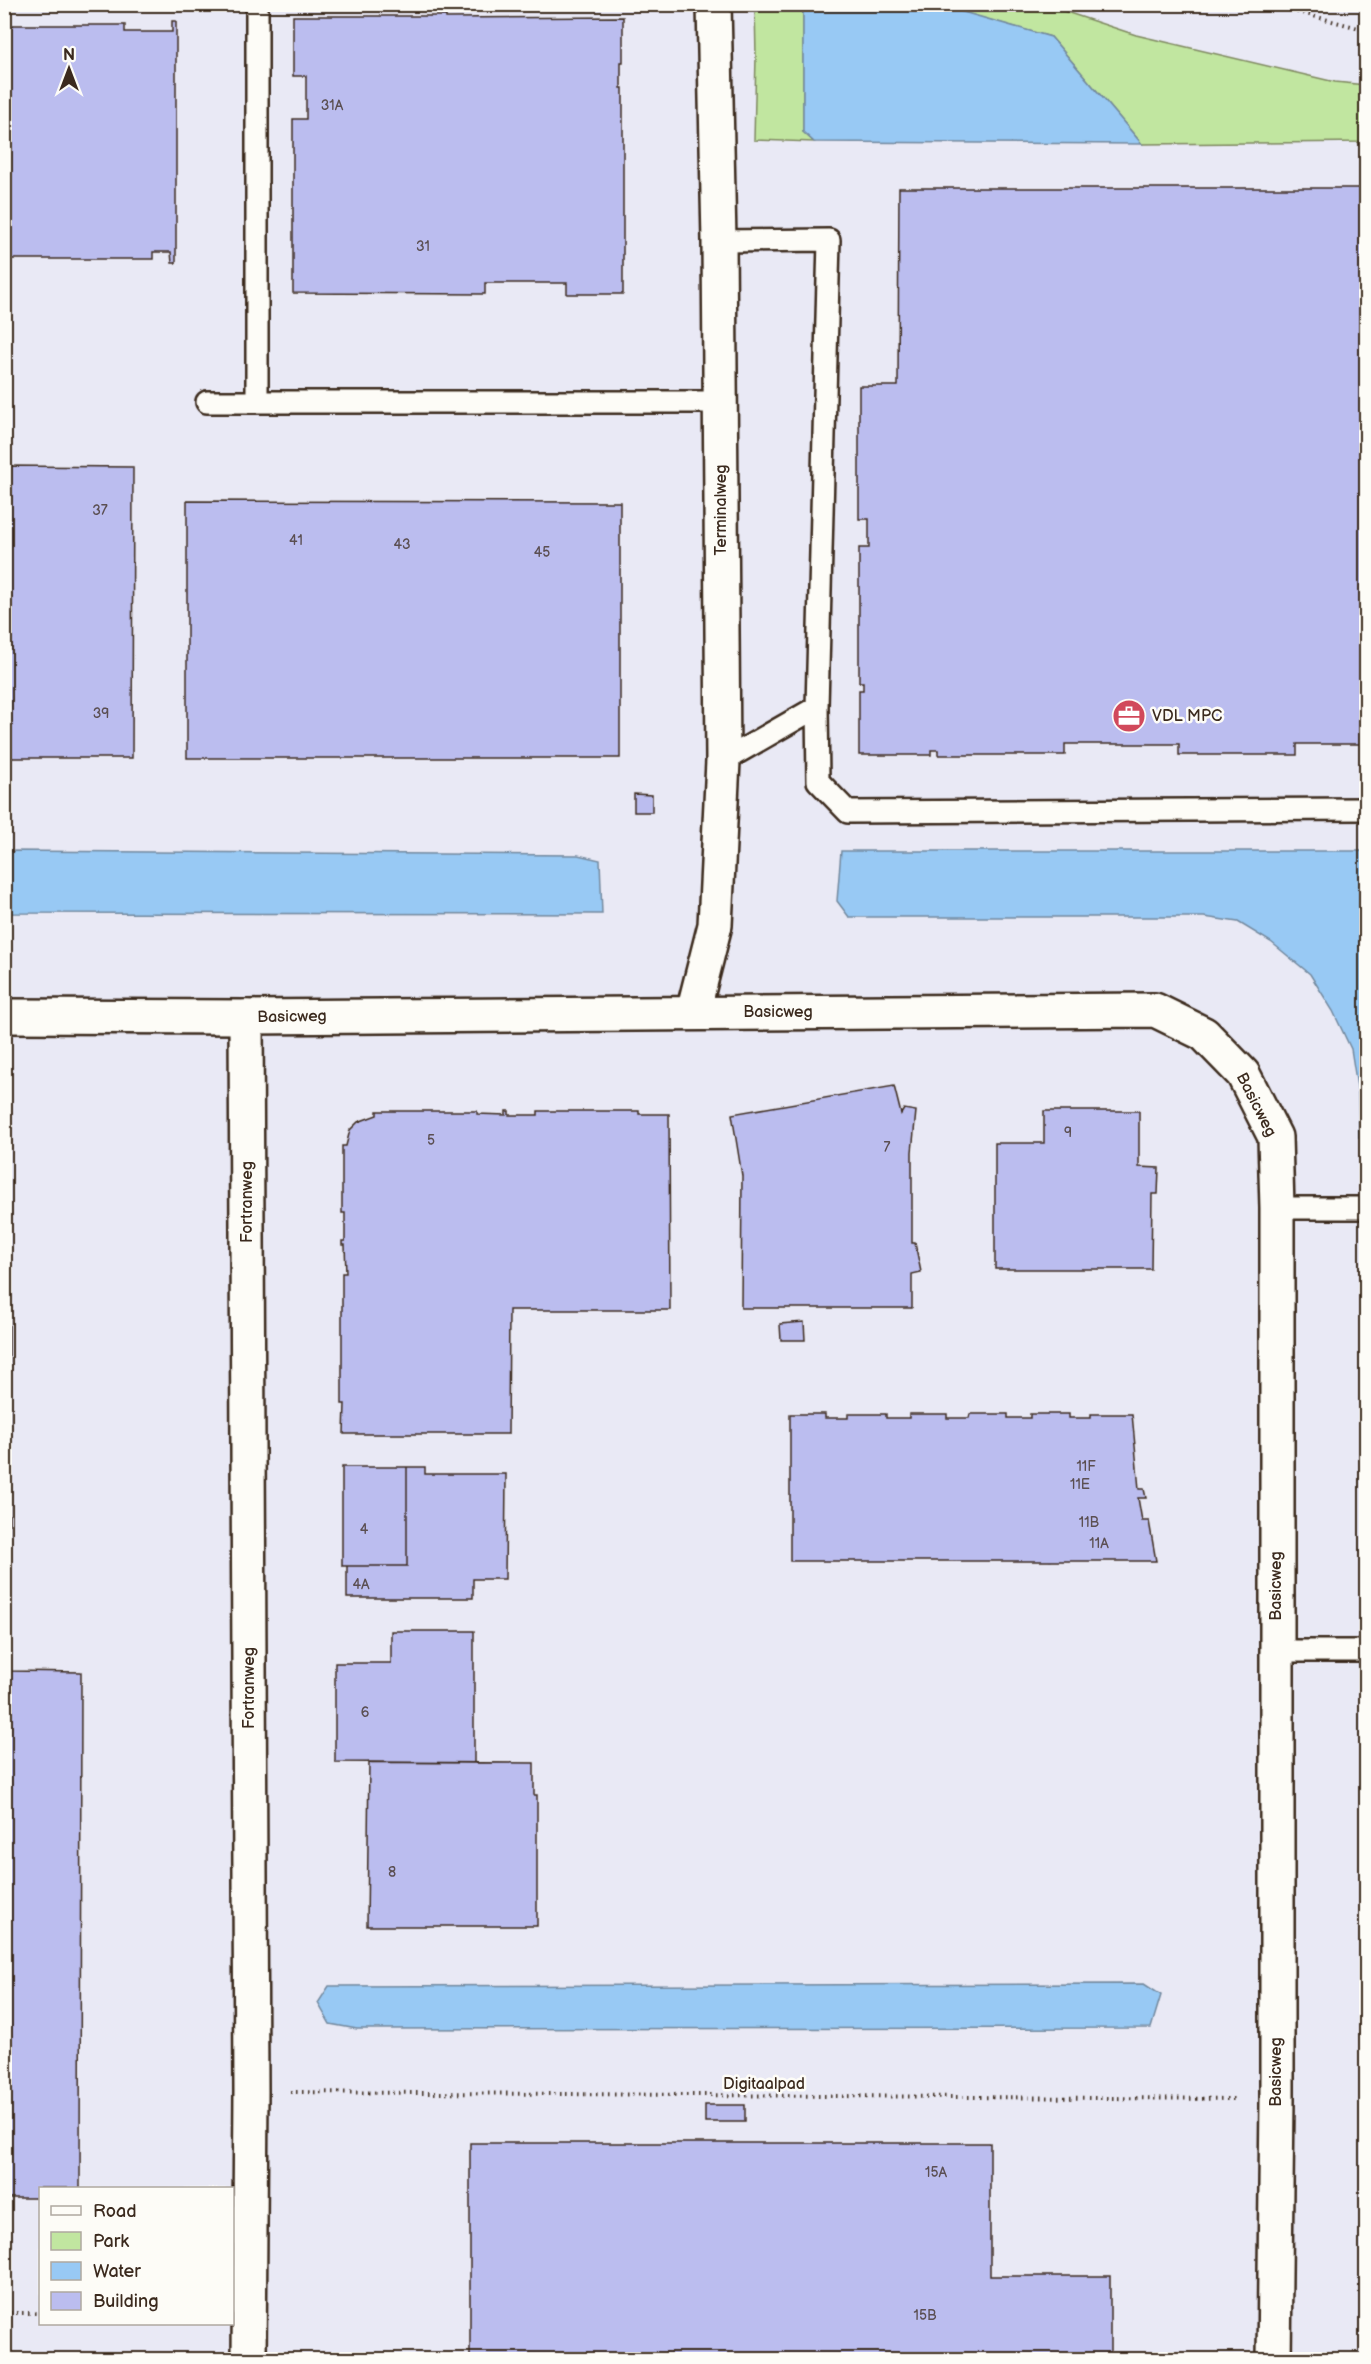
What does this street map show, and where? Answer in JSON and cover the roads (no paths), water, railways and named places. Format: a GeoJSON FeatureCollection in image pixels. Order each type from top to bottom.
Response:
{"type":"FeatureCollection","features":[{"type":"Feature","properties":{"kind":"street","name":"Terminalweg"},"geometry":{"type":"LineString","coordinates":[[693,1012],[715,925],[723,761],[721,402],[714,4]]}},
{"type":"Feature","properties":{"kind":"street","name":"Basicweg"},"geometry":{"type":"LineString","coordinates":[[4,1016],[246,1017],[1155,1010],[1204,1034],[1243,1074],[1275,1137],[1277,1208],[1274,2360]]}},
{"type":"Feature","properties":{"kind":"street","name":"Fortranweg"},"geometry":{"type":"LineString","coordinates":[[246,1017],[251,2091],[249,2360]]}},
{"type":"Feature","properties":{"kind":"lane"},"geometry":{"type":"LineString","coordinates":[[256,4],[256,402]]}},
{"type":"Feature","properties":{"kind":"lane"},"geometry":{"type":"LineString","coordinates":[[719,241],[829,240],[817,707],[818,781],[848,812],[1366,809]]}},
{"type":"Feature","properties":{"kind":"lane"},"geometry":{"type":"LineString","coordinates":[[207,402],[721,402]]}},
{"type":"Feature","properties":{"kind":"lane"},"geometry":{"type":"LineString","coordinates":[[723,761],[817,707]]}},
{"type":"Feature","properties":{"kind":"lane"},"geometry":{"type":"LineString","coordinates":[[1277,1208],[1366,1208]]}},
{"type":"Feature","properties":{"kind":"lane"},"geometry":{"type":"LineString","coordinates":[[1276,1651],[1366,1651]]}},
{"type":"Feature","properties":{"kind":"water"},"geometry":{"type":"Polygon","coordinates":[[[935,4],[1051,37],[1142,144],[814,142],[803,132],[803,5],[935,4]]]}},
{"type":"Feature","properties":{"kind":"water"},"geometry":{"type":"Polygon","coordinates":[[[5,851],[578,855],[600,860],[602,914],[5,913],[5,851]]]}},
{"type":"Feature","properties":{"kind":"water"},"geometry":{"type":"Polygon","coordinates":[[[841,851],[1366,851],[1366,1138],[1359,1138],[1358,1093],[1351,1049],[1333,1011],[1310,974],[1271,942],[1238,922],[1204,917],[849,917],[837,901],[841,851]]]}},
{"type":"Feature","properties":{"kind":"water"},"geometry":{"type":"Polygon","coordinates":[[[1144,1984],[1161,1995],[1151,2028],[357,2029],[330,2024],[318,2003],[329,1986],[1144,1984]]]}},
{"type":"Feature","properties":{"kind":"place","name":"VDL MPC"},"geometry":{"type":"Point","coordinates":[1129,716]}}]}
